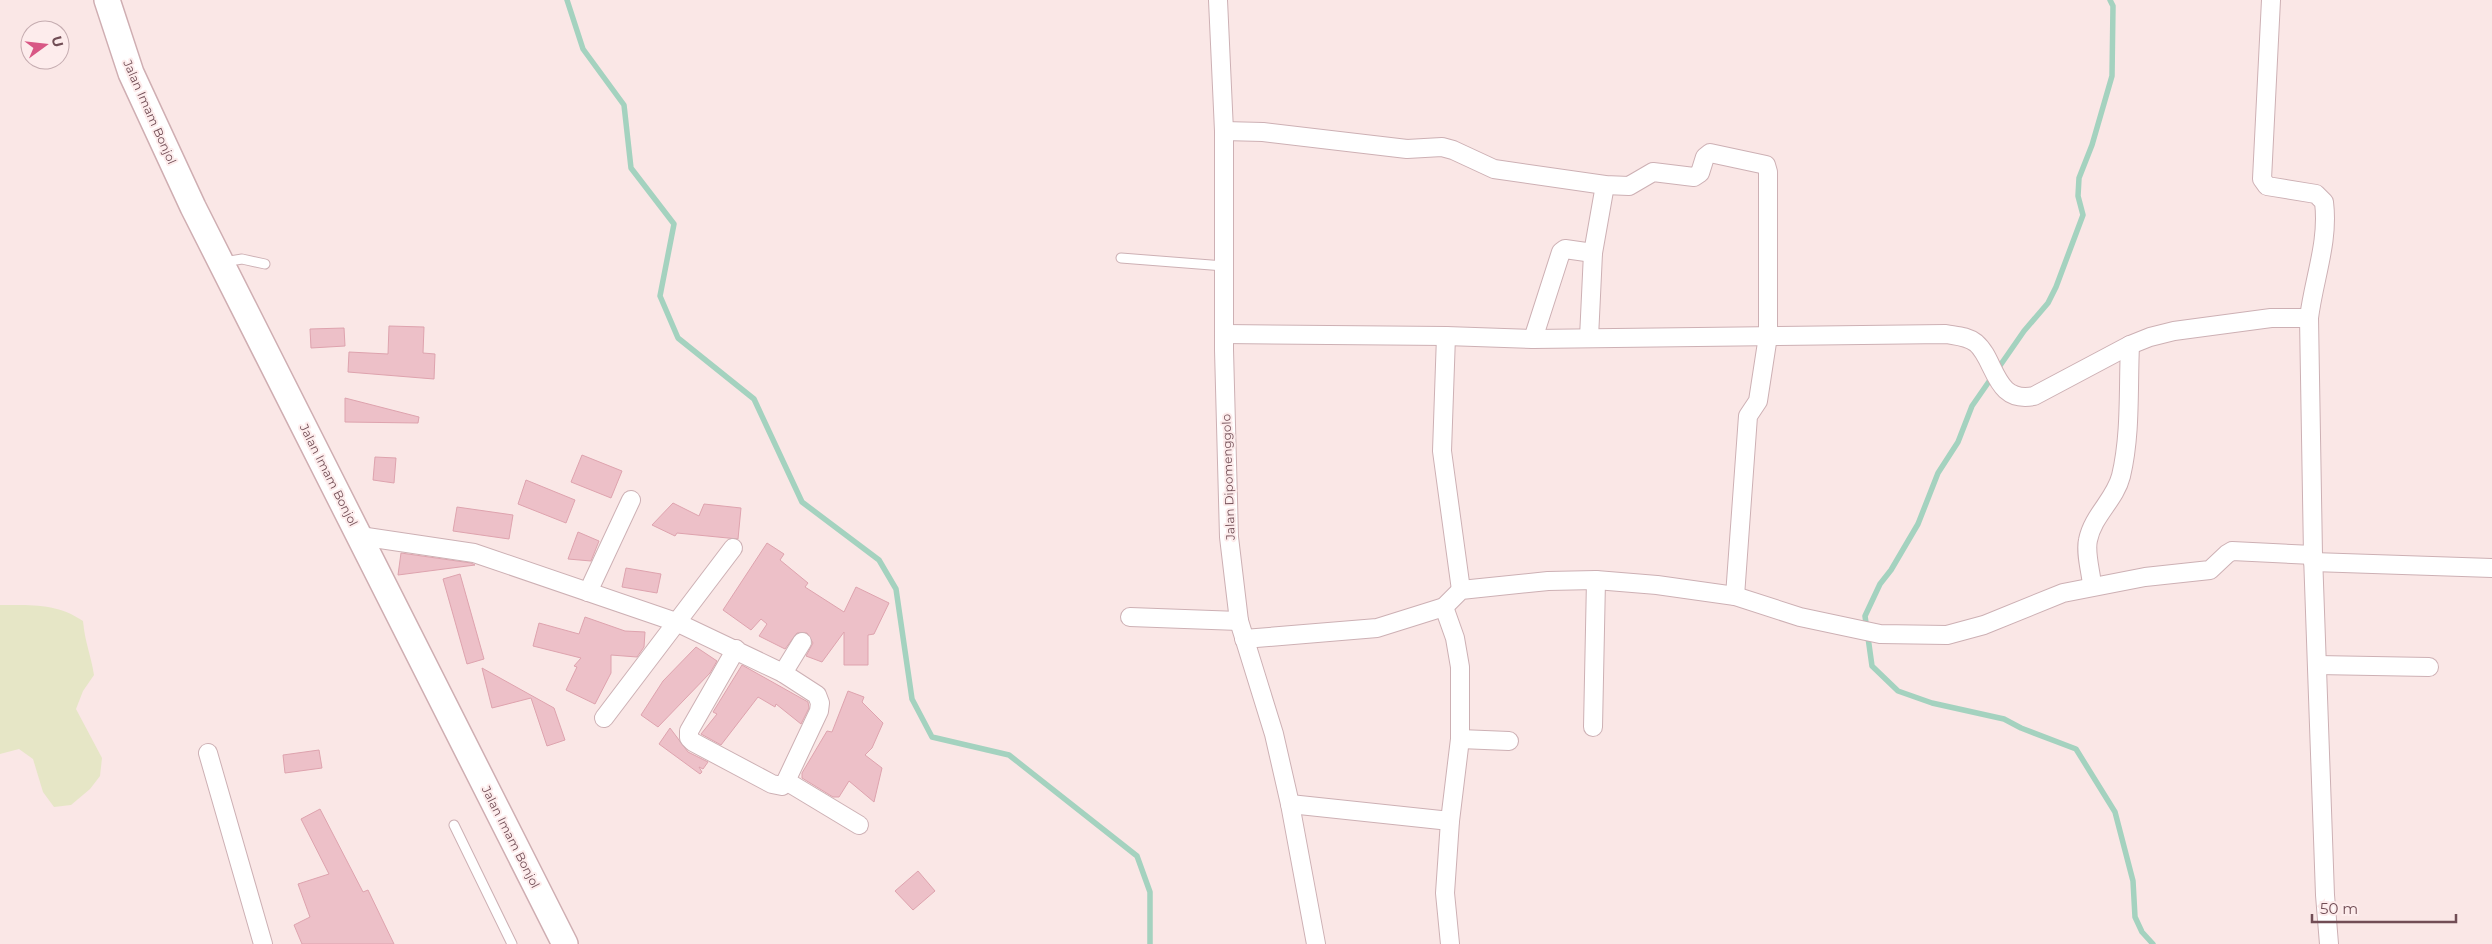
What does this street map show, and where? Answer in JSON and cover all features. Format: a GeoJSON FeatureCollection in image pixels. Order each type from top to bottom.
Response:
{"type":"FeatureCollection","features":[{"type":"Feature","properties":{"kind":"main road","name":"Jalan Imam Bonjol"},"geometry":{"type":"LineString","coordinates":[[107,0],[131,73],[221,262],[565,944]]}},
{"type":"Feature","properties":{"kind":"street","name":"Jalan Dipomenggolo"},"geometry":{"type":"LineString","coordinates":[[1218,0],[1224,131],[1224,334],[1229,537],[1239,621],[1274,734],[1290,804],[1316,944]]}},
{"type":"Feature","properties":{"kind":"street"},"geometry":{"type":"LineString","coordinates":[[2271,0],[2262,179],[2267,186],[2316,194],[2324,202],[2326,226],[2321,266],[2309,318],[2313,559],[2325,895],[2330,944]]}},
{"type":"Feature","properties":{"kind":"street"},"geometry":{"type":"LineString","coordinates":[[1224,131],[1263,132],[1407,149],[1442,147],[1453,150],[1494,169],[1605,185],[1629,186],[1654,172],[1694,177],[1700,173],[1705,157],[1710,154],[1766,165],[1768,172],[1768,336],[1758,401],[1748,416],[1735,596]]}},
{"type":"Feature","properties":{"kind":"street"},"geometry":{"type":"LineString","coordinates":[[1589,338],[1594,253],[1605,185]]}},
{"type":"Feature","properties":{"kind":"street"},"geometry":{"type":"LineString","coordinates":[[1533,339],[1561,252],[1565,249],[1594,253]]}},
{"type":"Feature","properties":{"kind":"street"},"geometry":{"type":"LineString","coordinates":[[1224,334],[1446,336],[1533,339],[1964,336],[1977,344],[1990,368],[2004,387],[2013,395],[2024,398],[2034,396],[2130,345],[2174,331],[2271,318],[2309,318]]}},
{"type":"Feature","properties":{"kind":"street"},"geometry":{"type":"LineString","coordinates":[[1446,336],[1442,451],[1461,590]]}},
{"type":"Feature","properties":{"kind":"street"},"geometry":{"type":"LineString","coordinates":[[2092,585],[2087,542],[2092,525],[2113,497],[2121,478],[2125,456],[2130,345]]}},
{"type":"Feature","properties":{"kind":"street"},"geometry":{"type":"LineString","coordinates":[[588,592],[631,500]]}},
{"type":"Feature","properties":{"kind":"street"},"geometry":{"type":"LineString","coordinates":[[360,536],[474,553],[676,622],[736,649],[783,673],[818,695],[820,703],[816,718],[786,782],[782,786],[772,784],[693,742],[689,738],[690,732],[736,649]]}},
{"type":"Feature","properties":{"kind":"street"},"geometry":{"type":"LineString","coordinates":[[604,718],[733,548]]}},
{"type":"Feature","properties":{"kind":"street"},"geometry":{"type":"LineString","coordinates":[[1244,639],[1377,628],[1444,606],[1461,590],[1548,581],[1596,580],[1657,585],[1735,596],[1800,617],[1880,634],[1947,635],[1984,625],[2063,592],[2092,585],[2210,570],[2227,554],[2232,552],[2313,559],[2492,568]]}},
{"type":"Feature","properties":{"kind":"street"},"geometry":{"type":"LineString","coordinates":[[1593,727],[1596,580]]}},
{"type":"Feature","properties":{"kind":"street"},"geometry":{"type":"LineString","coordinates":[[1444,606],[1458,652],[1460,739],[1450,821],[1445,893],[1450,944]]}},
{"type":"Feature","properties":{"kind":"street"},"geometry":{"type":"LineString","coordinates":[[1130,617],[1239,621]]}},
{"type":"Feature","properties":{"kind":"street"},"geometry":{"type":"LineString","coordinates":[[783,673],[802,642]]}},
{"type":"Feature","properties":{"kind":"street"},"geometry":{"type":"LineString","coordinates":[[2317,665],[2429,667]]}},
{"type":"Feature","properties":{"kind":"street"},"geometry":{"type":"LineString","coordinates":[[1460,739],[1509,741]]}},
{"type":"Feature","properties":{"kind":"street"},"geometry":{"type":"LineString","coordinates":[[208,753],[263,944]]}},
{"type":"Feature","properties":{"kind":"street"},"geometry":{"type":"LineString","coordinates":[[786,782],[859,825]]}},
{"type":"Feature","properties":{"kind":"street"},"geometry":{"type":"LineString","coordinates":[[1290,804],[1450,821]]}},
{"type":"Feature","properties":{"kind":"lane"},"geometry":{"type":"LineString","coordinates":[[1121,258],[1224,266]]}},
{"type":"Feature","properties":{"kind":"lane"},"geometry":{"type":"LineString","coordinates":[[221,262],[242,259],[265,264]]}},
{"type":"Feature","properties":{"kind":"lane"},"geometry":{"type":"LineString","coordinates":[[454,825],[512,944]]}},
{"type":"Feature","properties":{"kind":"green space"},"geometry":{"type":"Polygon","coordinates":[[[0,605],[43,606],[63,611],[83,621],[94,675],[83,691],[76,709],[102,758],[100,776],[90,789],[71,805],[54,807],[43,792],[33,759],[19,749],[0,754],[0,605]]]}},
{"type":"Feature","properties":{"kind":"building"},"geometry":{"type":"Polygon","coordinates":[[[389,326],[424,327],[423,353],[435,354],[434,379],[348,372],[349,352],[388,354],[389,326]]]}},
{"type":"Feature","properties":{"kind":"building"},"geometry":{"type":"Polygon","coordinates":[[[344,328],[345,346],[311,348],[310,329],[344,328]]]}},
{"type":"Feature","properties":{"kind":"building"},"geometry":{"type":"Polygon","coordinates":[[[345,398],[419,417],[418,423],[345,422],[345,398]]]}},
{"type":"Feature","properties":{"kind":"building"},"geometry":{"type":"Polygon","coordinates":[[[582,455],[622,471],[611,498],[571,482],[582,455]]]}},
{"type":"Feature","properties":{"kind":"building"},"geometry":{"type":"Polygon","coordinates":[[[375,457],[396,458],[394,483],[373,480],[375,457]]]}},
{"type":"Feature","properties":{"kind":"building"},"geometry":{"type":"Polygon","coordinates":[[[526,480],[575,500],[566,523],[518,504],[526,480]]]}},
{"type":"Feature","properties":{"kind":"building"},"geometry":{"type":"Polygon","coordinates":[[[673,503],[699,516],[704,504],[741,508],[738,539],[677,533],[675,536],[652,525],[673,503]]]}},
{"type":"Feature","properties":{"kind":"building"},"geometry":{"type":"Polygon","coordinates":[[[457,507],[513,515],[509,539],[453,531],[457,507]]]}},
{"type":"Feature","properties":{"kind":"building"},"geometry":{"type":"Polygon","coordinates":[[[578,532],[599,541],[591,561],[568,559],[578,532]]]}},
{"type":"Feature","properties":{"kind":"building"},"geometry":{"type":"Polygon","coordinates":[[[767,543],[784,554],[780,560],[808,583],[805,587],[844,612],[856,587],[889,603],[874,634],[868,635],[868,665],[844,665],[844,632],[822,662],[806,656],[813,643],[807,633],[797,633],[785,649],[759,636],[767,624],[761,619],[751,630],[723,610],[767,543]]]}},
{"type":"Feature","properties":{"kind":"building"},"geometry":{"type":"Polygon","coordinates":[[[401,553],[471,563],[475,565],[398,575],[401,553]]]}},
{"type":"Feature","properties":{"kind":"building"},"geometry":{"type":"Polygon","coordinates":[[[626,568],[661,574],[657,593],[622,587],[626,568]]]}},
{"type":"Feature","properties":{"kind":"building"},"geometry":{"type":"Polygon","coordinates":[[[460,574],[484,659],[467,664],[443,579],[460,574]]]}},
{"type":"Feature","properties":{"kind":"building"},"geometry":{"type":"Polygon","coordinates":[[[585,617],[625,631],[645,632],[644,647],[637,657],[611,655],[611,673],[595,704],[566,690],[577,667],[574,666],[581,658],[533,646],[539,623],[579,634],[585,617]]]}},
{"type":"Feature","properties":{"kind":"building"},"geometry":{"type":"Polygon","coordinates":[[[696,647],[717,661],[710,673],[658,727],[641,715],[663,681],[696,647]]]}},
{"type":"Feature","properties":{"kind":"building"},"geometry":{"type":"Polygon","coordinates":[[[742,665],[808,702],[809,708],[801,724],[776,704],[775,707],[758,697],[721,745],[701,734],[717,714],[713,712],[742,665]]]}},
{"type":"Feature","properties":{"kind":"building"},"geometry":{"type":"Polygon","coordinates":[[[482,668],[554,708],[565,740],[547,746],[531,698],[492,708],[482,668]]]}},
{"type":"Feature","properties":{"kind":"building"},"geometry":{"type":"Polygon","coordinates":[[[848,691],[864,697],[862,702],[883,723],[872,748],[865,755],[882,768],[874,802],[849,781],[839,797],[833,797],[802,778],[802,773],[827,731],[832,732],[848,691]]]}},
{"type":"Feature","properties":{"kind":"building"},"geometry":{"type":"Polygon","coordinates":[[[670,728],[688,752],[708,762],[703,769],[699,767],[702,772],[700,774],[659,744],[670,728]]]}},
{"type":"Feature","properties":{"kind":"building"},"geometry":{"type":"Polygon","coordinates":[[[319,750],[322,768],[285,773],[283,755],[319,750]]]}},
{"type":"Feature","properties":{"kind":"building"},"geometry":{"type":"Polygon","coordinates":[[[320,809],[363,892],[368,890],[394,944],[302,944],[294,925],[310,917],[298,884],[329,874],[301,819],[320,809]]]}},
{"type":"Feature","properties":{"kind":"building"},"geometry":{"type":"Polygon","coordinates":[[[918,871],[935,891],[913,910],[895,891],[918,871]]]}},
{"type":"Feature","properties":{"kind":"waterway"},"geometry":{"type":"LineString","coordinates":[[567,0],[583,49],[624,105],[631,168],[674,224],[660,296],[678,338],[754,399],[802,502],[879,560],[896,589],[912,699],[932,737],[1009,755],[1137,856],[1150,892],[1150,944]]}},
{"type":"Feature","properties":{"kind":"waterway"},"geometry":{"type":"LineString","coordinates":[[2110,0],[2113,6],[2112,76],[2092,145],[2079,178],[2078,196],[2083,215],[2056,287],[2048,303],[2024,331],[1972,406],[1958,442],[1938,473],[1918,524],[1891,570],[1880,584],[1865,616],[1872,666],[1898,691],[1932,703],[2004,719],[2021,728],[2076,749],[2115,812],[2133,881],[2135,917],[2142,932],[2153,944]]}}]}
